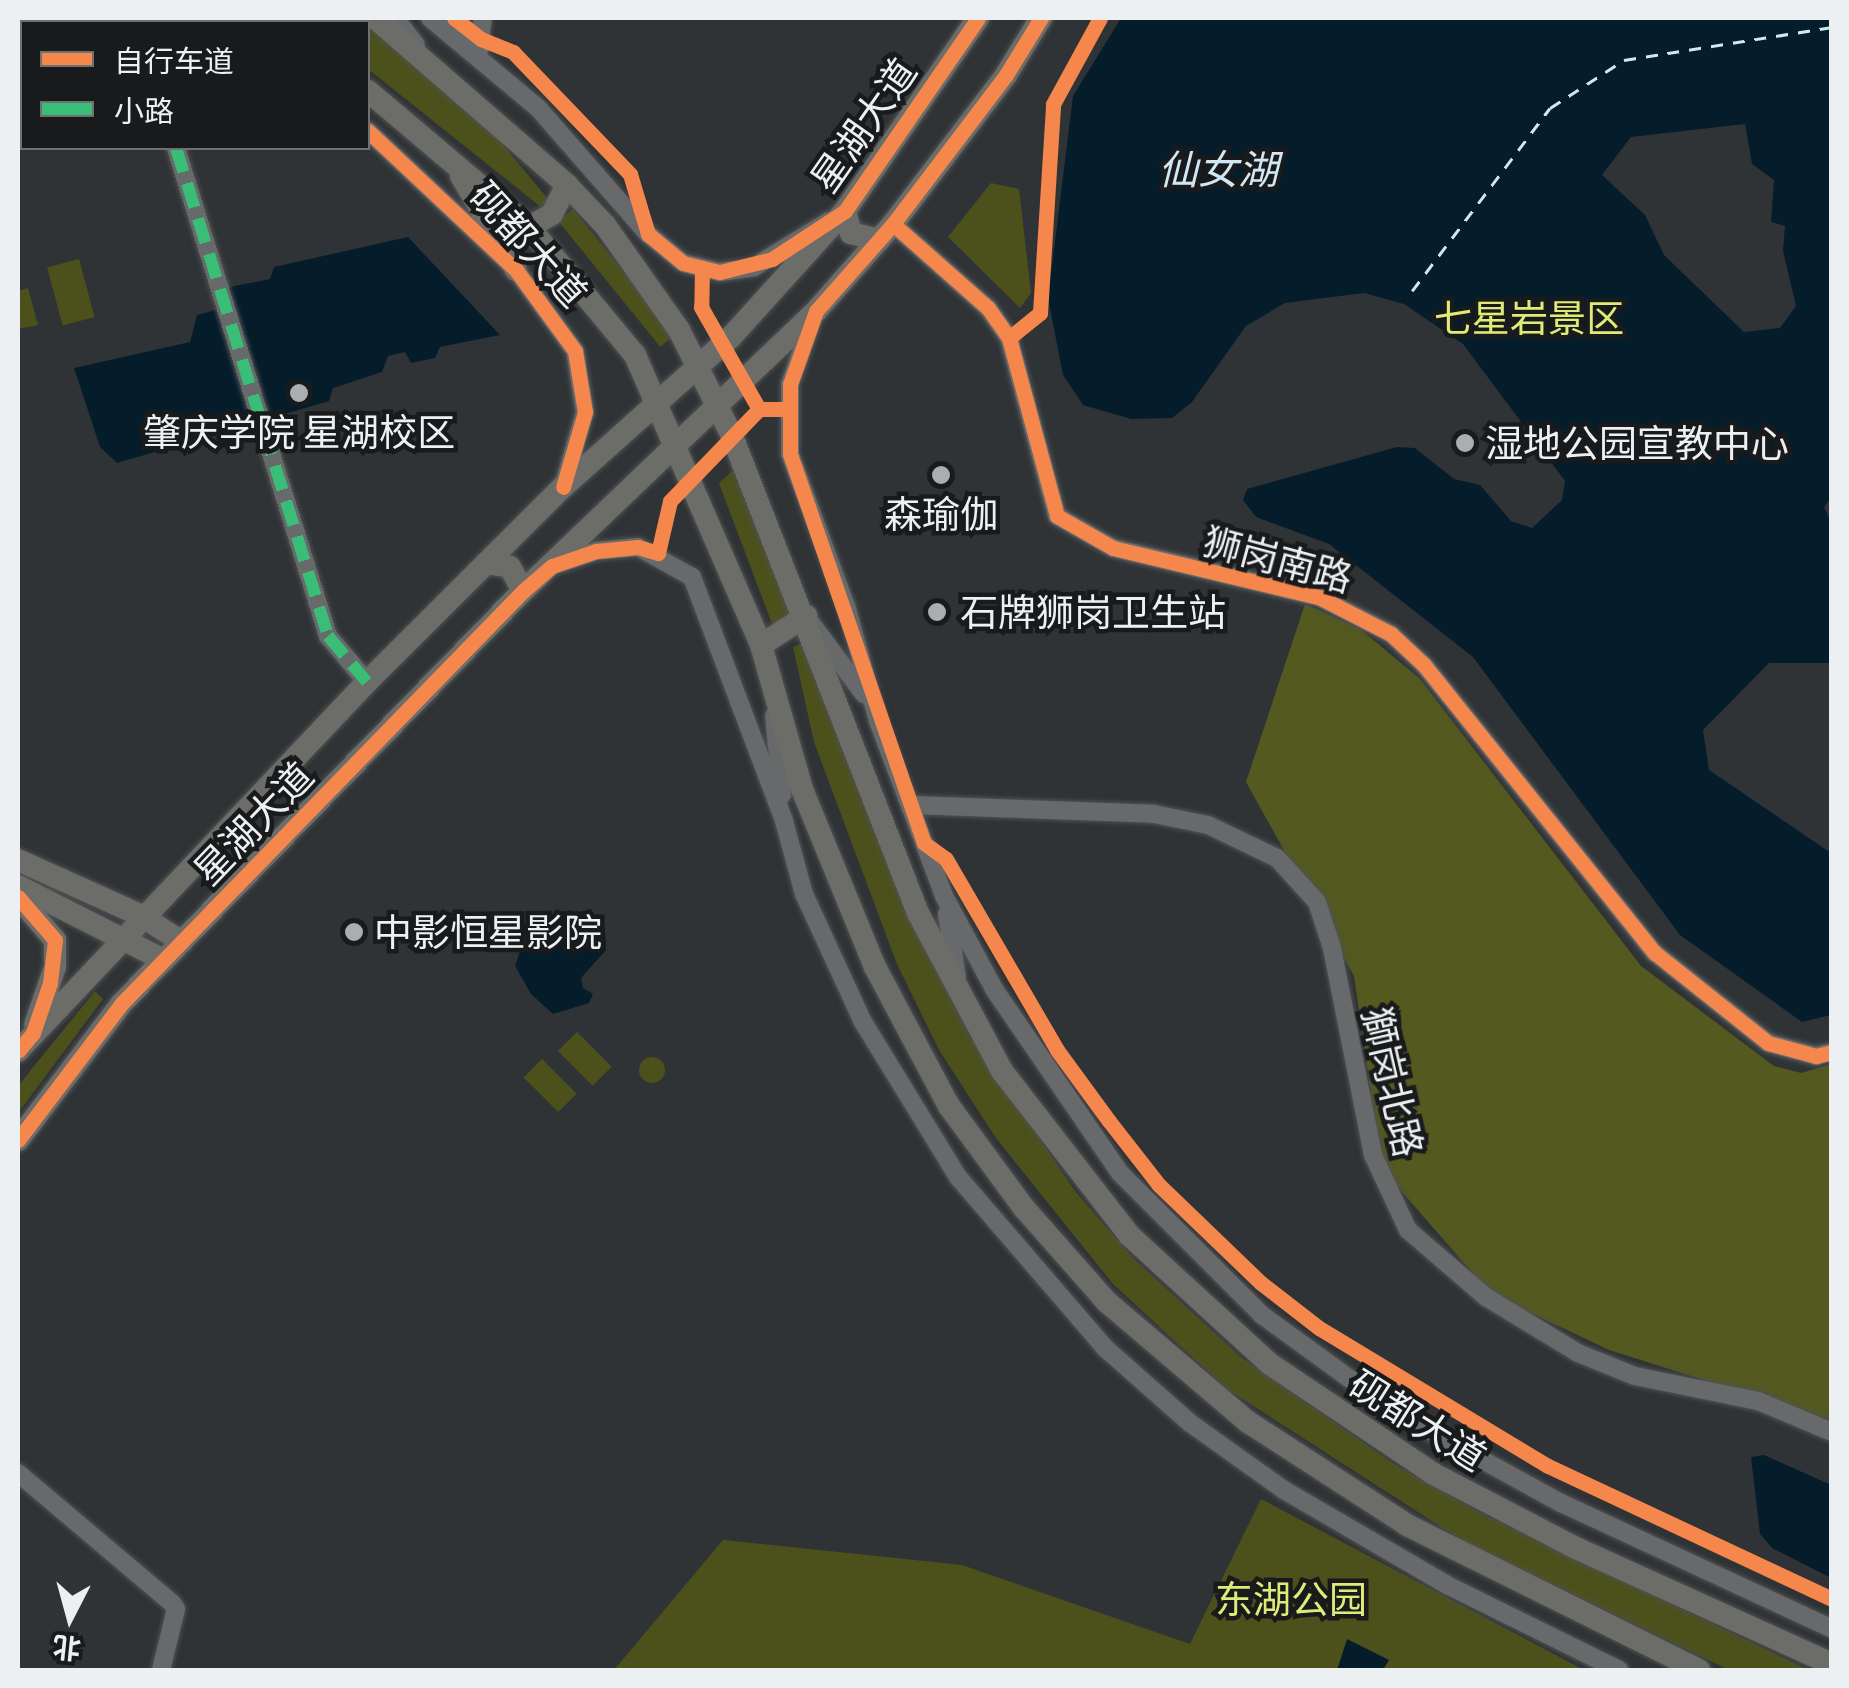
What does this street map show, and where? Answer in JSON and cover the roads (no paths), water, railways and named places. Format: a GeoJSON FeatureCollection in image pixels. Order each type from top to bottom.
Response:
{"type":"FeatureCollection","features":[{"type":"Feature","properties":{"kind":"main road","name":"砚都大道"},"geometry":{"type":"LineString","coordinates":[[375,18],[567,185],[640,272],[700,365],[806,616],[918,913],[1002,1071],[1086,1184],[1172,1280],[1270,1364],[1376,1438],[1488,1504],[1832,1664]]}},
{"type":"Feature","properties":{"kind":"main road","name":"星湖大道"},"geometry":{"type":"LineString","coordinates":[[25,1042],[140,915],[366,682],[563,488],[700,365],[845,211],[978,18]]}},
{"type":"Feature","properties":{"kind":"main road","name":"星湖大道"},"geometry":{"type":"LineString","coordinates":[[18,1140],[122,1003],[524,591],[816,311],[886,232],[1006,76],[1041,18]]}},
{"type":"Feature","properties":{"kind":"main road","name":"砚都大道"},"geometry":{"type":"LineString","coordinates":[[372,96],[529,227],[608,318],[658,400],[761,645],[828,856],[907,1033],[1006,1184],[1107,1302],[1211,1394],[1354,1494],[1481,1565],[1699,1670]]}},
{"type":"Feature","properties":{"kind":"main road"},"geometry":{"type":"LineString","coordinates":[[452,160],[516,270]]}},
{"type":"Feature","properties":{"kind":"main road"},"geometry":{"type":"LineString","coordinates":[[529,227],[552,214],[567,185]]}},
{"type":"Feature","properties":{"kind":"main road"},"geometry":{"type":"LineString","coordinates":[[845,211],[851,233],[886,232]]}},
{"type":"Feature","properties":{"kind":"main road"},"geometry":{"type":"LineString","coordinates":[[486,564],[510,567],[524,591]]}},
{"type":"Feature","properties":{"kind":"main road"},"geometry":{"type":"LineString","coordinates":[[761,645],[806,616]]}},
{"type":"Feature","properties":{"kind":"main road"},"geometry":{"type":"LineString","coordinates":[[18,860],[140,915],[182,942]]}},
{"type":"Feature","properties":{"kind":"main road"},"geometry":{"type":"LineString","coordinates":[[18,886],[164,960]]}},
{"type":"Feature","properties":{"kind":"main road"},"geometry":{"type":"LineString","coordinates":[[18,898],[55,940],[55,967],[25,1042]]}},
{"type":"Feature","properties":{"kind":"street"},"geometry":{"type":"LineString","coordinates":[[396,18],[428,61]]}},
{"type":"Feature","properties":{"kind":"street"},"geometry":{"type":"LineString","coordinates":[[434,21],[462,18]]}},
{"type":"Feature","properties":{"kind":"street"},"geometry":{"type":"LineString","coordinates":[[478,57],[483,18]]}},
{"type":"Feature","properties":{"kind":"street"},"geometry":{"type":"LineString","coordinates":[[434,21],[538,108],[648,234],[684,263],[720,272],[754,267],[845,211]]}},
{"type":"Feature","properties":{"kind":"street","name":"砚都大道"},"geometry":{"type":"LineString","coordinates":[[370,133],[516,270],[555,316],[582,374],[584,412],[563,488]]}},
{"type":"Feature","properties":{"kind":"street"},"geometry":{"type":"LineString","coordinates":[[177,150],[328,636],[366,682]]}},
{"type":"Feature","properties":{"kind":"street","name":"狮岗南路"},"geometry":{"type":"LineString","coordinates":[[886,232],[988,308],[1009,338],[1056,516],[1113,548],[1319,597],[1391,634],[1424,665],[1655,954],[1768,1043],[1816,1056],[1832,1052]]}},
{"type":"Feature","properties":{"kind":"street"},"geometry":{"type":"LineString","coordinates":[[816,311],[790,384],[790,454],[847,609],[878,721],[944,896],[1004,1006],[1109,1159],[1188,1248],[1262,1315],[1350,1382],[1451,1445],[1634,1539],[1832,1629]]}},
{"type":"Feature","properties":{"kind":"street"},"geometry":{"type":"LineString","coordinates":[[552,566],[596,551],[638,547],[692,577],[784,821],[804,894],[889,1070],[999,1231],[1106,1348],[1190,1424],[1284,1490],[1449,1586],[1619,1670]]}},
{"type":"Feature","properties":{"kind":"street"},"geometry":{"type":"LineString","coordinates":[[806,616],[848,667],[878,721]]}},
{"type":"Feature","properties":{"kind":"street"},"geometry":{"type":"LineString","coordinates":[[771,686],[784,821]]}},
{"type":"Feature","properties":{"kind":"street","name":"獅岗北路"},"geometry":{"type":"LineString","coordinates":[[912,805],[1154,814],[1208,824],[1277,858],[1316,902],[1332,948],[1373,1155],[1408,1230],[1486,1296],[1578,1353],[1635,1376],[1758,1401],[1832,1432]]}},
{"type":"Feature","properties":{"kind":"street"},"geometry":{"type":"LineString","coordinates":[[944,896],[960,997]]}},
{"type":"Feature","properties":{"kind":"street"},"geometry":{"type":"LineString","coordinates":[[18,1473],[172,1603],[161,1670]]}},
{"type":"Feature","properties":{"kind":"water","name":"仙女湖"},"geometry":{"type":"Polygon","coordinates":[[[1121,18],[1831,18],[1832,497],[1824,507],[1832,524],[1831,663],[1769,663],[1703,730],[1709,770],[1831,853],[1831,1015],[1802,1022],[1680,935],[1473,657],[1329,544],[1256,517],[1243,500],[1247,489],[1397,447],[1415,448],[1454,479],[1480,485],[1511,521],[1532,528],[1562,500],[1565,481],[1463,344],[1404,304],[1364,293],[1285,303],[1246,326],[1192,402],[1172,418],[1131,419],[1083,405],[1063,375],[1048,298],[1073,96],[1121,18]],[[1745,124],[1631,137],[1602,175],[1645,215],[1664,255],[1744,332],[1780,328],[1796,306],[1783,251],[1785,226],[1771,222],[1774,180],[1752,164],[1745,124]]]}},
{"type":"Feature","properties":{"kind":"water"},"geometry":{"type":"Polygon","coordinates":[[[408,237],[500,335],[440,347],[435,358],[411,363],[405,352],[388,356],[382,372],[333,388],[329,401],[117,463],[100,447],[74,368],[190,342],[197,315],[226,307],[220,289],[270,279],[274,267],[408,237]]]}},
{"type":"Feature","properties":{"kind":"water"},"geometry":{"type":"Polygon","coordinates":[[[569,910],[591,917],[605,930],[606,950],[581,978],[583,988],[593,994],[589,1003],[553,1014],[531,994],[515,966],[523,943],[569,910]]]}},
{"type":"Feature","properties":{"kind":"water"},"geometry":{"type":"Polygon","coordinates":[[[1764,1455],[1831,1485],[1831,1578],[1772,1548],[1760,1534],[1751,1457],[1764,1455]]]}},
{"type":"Feature","properties":{"kind":"water"},"geometry":{"type":"Polygon","coordinates":[[[1347,1639],[1389,1660],[1383,1670],[1337,1670],[1347,1639]]]}},
{"type":"Feature","properties":{"kind":"place","name":"肇庆学院 星湖校区"},"geometry":{"type":"Point","coordinates":[299,393]}},
{"type":"Feature","properties":{"kind":"place","name":"湿地公园宣教中心"},"geometry":{"type":"Point","coordinates":[1465,443]}},
{"type":"Feature","properties":{"kind":"place","name":"森瑜伽"},"geometry":{"type":"Point","coordinates":[941,475]}},
{"type":"Feature","properties":{"kind":"place","name":"石牌狮岗卫生站"},"geometry":{"type":"Point","coordinates":[937,612]}},
{"type":"Feature","properties":{"kind":"place","name":"中影恒星影院"},"geometry":{"type":"Point","coordinates":[354,932]}},
{"type":"Feature","properties":{"kind":"park label","name":"七星岩景区"},"geometry":{"type":"Point","coordinates":[1529,318]}},
{"type":"Feature","properties":{"kind":"park label","name":"东湖公园"},"geometry":{"type":"Point","coordinates":[1291,1599]}}]}
